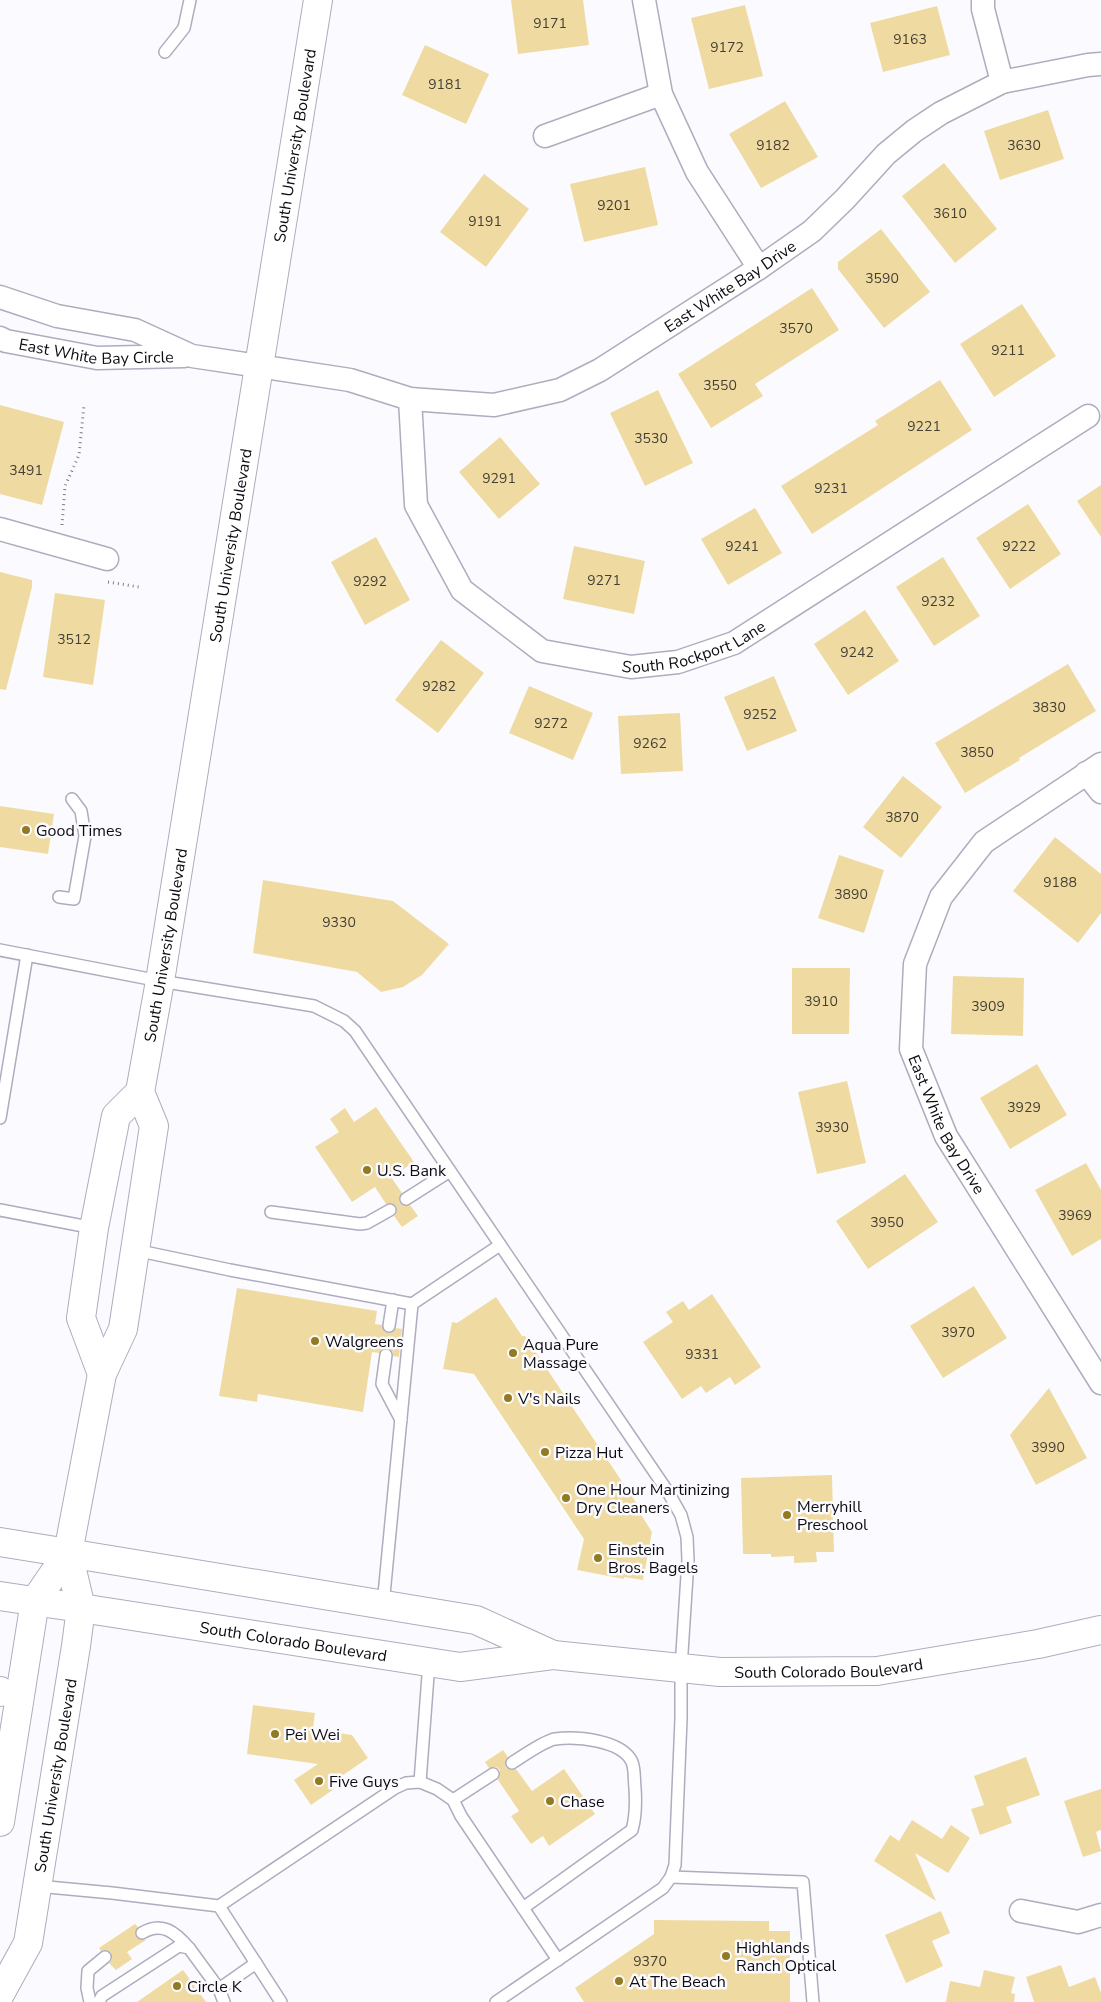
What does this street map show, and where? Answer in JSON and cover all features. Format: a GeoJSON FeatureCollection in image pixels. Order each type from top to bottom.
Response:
{"type":"FeatureCollection","features":[{"type":"Feature","properties":{"kind":"main road","name":"South University Boulevard"},"geometry":{"type":"LineString","coordinates":[[1,1812],[35,1601],[68,1553],[102,1374],[124,1329],[154,1126],[140,1092],[160,980],[318,0]]}},
{"type":"Feature","properties":{"kind":"main road"},"geometry":{"type":"LineString","coordinates":[[102,1374],[80,1318],[94,1228],[116,1116],[140,1092]]}},
{"type":"Feature","properties":{"kind":"main road","name":"South Colorado Boulevard"},"geometry":{"type":"LineString","coordinates":[[0,1542],[476,1620],[553,1656]]}},
{"type":"Feature","properties":{"kind":"main road","name":"South University Boulevard"},"geometry":{"type":"LineString","coordinates":[[0,1994],[28,1943],[81,1608],[68,1553]]}},
{"type":"Feature","properties":{"kind":"main road","name":"South Colorado Boulevard"},"geometry":{"type":"LineString","coordinates":[[0,1596],[460,1667],[553,1656],[720,1672],[877,1671],[1038,1644],[1101,1630]]}},
{"type":"Feature","properties":{"kind":"street"},"geometry":{"type":"LineString","coordinates":[[644,0],[660,94],[698,172],[759,268]]}},
{"type":"Feature","properties":{"kind":"street"},"geometry":{"type":"LineString","coordinates":[[983,0],[983,9],[1002,82]]}},
{"type":"Feature","properties":{"kind":"street","name":"East White Bay Drive"},"geometry":{"type":"LineString","coordinates":[[192,356],[350,380],[410,399],[494,405],[560,390],[600,370],[759,268],[812,231],[845,199],[886,154],[914,131],[941,113],[1002,82],[1101,64]]}},
{"type":"Feature","properties":{"kind":"street"},"geometry":{"type":"LineString","coordinates":[[546,136],[660,94]]}},
{"type":"Feature","properties":{"kind":"street"},"geometry":{"type":"LineString","coordinates":[[0,297],[57,316],[135,330],[192,356]]}},
{"type":"Feature","properties":{"kind":"street","name":"East White Bay Circle"},"geometry":{"type":"LineString","coordinates":[[0,338],[6,341],[97,358],[192,356]]}},
{"type":"Feature","properties":{"kind":"street","name":"South Rockport Lane"},"geometry":{"type":"LineString","coordinates":[[410,399],[416,505],[462,590],[542,652],[631,667],[678,662],[734,643],[1088,416]]}},
{"type":"Feature","properties":{"kind":"street"},"geometry":{"type":"LineString","coordinates":[[0,529],[107,559]]}},
{"type":"Feature","properties":{"kind":"street","name":"East White Bay Drive"},"geometry":{"type":"LineString","coordinates":[[1093,768],[984,842],[941,897],[915,964],[911,1049],[946,1136],[1101,1383]]}},
{"type":"Feature","properties":{"kind":"street"},"geometry":{"type":"LineString","coordinates":[[1093,768],[1101,792]]}},
{"type":"Feature","properties":{"kind":"street"},"geometry":{"type":"LineString","coordinates":[[1021,1911],[1078,1922],[1101,1915]]}},
{"type":"Feature","properties":{"kind":"lane"},"geometry":{"type":"LineString","coordinates":[[165,52],[184,28],[190,0]]}},
{"type":"Feature","properties":{"kind":"lane"},"geometry":{"type":"LineString","coordinates":[[59,897],[74,899],[85,836],[81,811],[72,799]]}},
{"type":"Feature","properties":{"kind":"lane"},"geometry":{"type":"LineString","coordinates":[[0,950],[314,1006],[344,1021],[355,1031],[668,1492],[681,1515],[687,1537],[688,1560],[681,1668],[681,1719],[675,1865],[671,1877],[664,1888],[496,2002]]}},
{"type":"Feature","properties":{"kind":"lane"},"geometry":{"type":"LineString","coordinates":[[0,1118],[27,955]]}},
{"type":"Feature","properties":{"kind":"lane"},"geometry":{"type":"LineString","coordinates":[[406,1199],[450,1171]]}},
{"type":"Feature","properties":{"kind":"lane"},"geometry":{"type":"LineString","coordinates":[[0,1210],[94,1228]]}},
{"type":"Feature","properties":{"kind":"lane"},"geometry":{"type":"LineString","coordinates":[[271,1212],[360,1224],[367,1223],[390,1210]]}},
{"type":"Feature","properties":{"kind":"lane"},"geometry":{"type":"LineString","coordinates":[[135,1250],[412,1304],[500,1246]]}},
{"type":"Feature","properties":{"kind":"lane"},"geometry":{"type":"LineString","coordinates":[[389,1326],[392,1300]]}},
{"type":"Feature","properties":{"kind":"lane"},"geometry":{"type":"LineString","coordinates":[[383,1605],[412,1304]]}},
{"type":"Feature","properties":{"kind":"lane"},"geometry":{"type":"LineString","coordinates":[[386,1354],[382,1384],[401,1420]]}},
{"type":"Feature","properties":{"kind":"lane"},"geometry":{"type":"LineString","coordinates":[[420,1782],[429,1662]]}},
{"type":"Feature","properties":{"kind":"lane"},"geometry":{"type":"LineString","coordinates":[[512,1763],[554,1739],[596,1740],[618,1748],[627,1754],[633,1763],[636,1804],[632,1830],[523,1908]]}},
{"type":"Feature","properties":{"kind":"lane"},"geometry":{"type":"LineString","coordinates":[[453,1800],[493,1774]]}},
{"type":"Feature","properties":{"kind":"lane"},"geometry":{"type":"LineString","coordinates":[[37,1886],[219,1906],[395,1788],[420,1782],[437,1789],[453,1800],[461,1816],[558,1960]]}},
{"type":"Feature","properties":{"kind":"lane"},"geometry":{"type":"LineString","coordinates":[[671,1877],[803,1882],[814,2002]]}},
{"type":"Feature","properties":{"kind":"lane"},"geometry":{"type":"LineString","coordinates":[[219,1906],[281,2002]]}},
{"type":"Feature","properties":{"kind":"lane"},"geometry":{"type":"LineString","coordinates":[[142,1933],[152,1927],[164,1928],[181,1939],[219,1989],[224,2002]]}},
{"type":"Feature","properties":{"kind":"lane"},"geometry":{"type":"LineString","coordinates":[[99,2002],[102,1996],[178,1946],[189,1948]]}},
{"type":"Feature","properties":{"kind":"lane"},"geometry":{"type":"LineString","coordinates":[[90,2002],[87,1988],[88,1971],[105,1957]]}},
{"type":"Feature","properties":{"kind":"lane"},"geometry":{"type":"LineString","coordinates":[[219,1989],[256,1963]]}},
{"type":"Feature","properties":{"kind":"path"},"geometry":{"type":"LineString","coordinates":[[57,546],[64,514],[63,498],[65,486],[79,455],[84,405]]}},
{"type":"Feature","properties":{"kind":"building"},"geometry":{"type":"Polygon","coordinates":[[[511,0],[583,0],[589,45],[518,54],[511,0]]]}},
{"type":"Feature","properties":{"kind":"building"},"geometry":{"type":"Polygon","coordinates":[[[745,5],[763,76],[709,89],[691,18],[745,5]]]}},
{"type":"Feature","properties":{"kind":"building"},"geometry":{"type":"Polygon","coordinates":[[[937,6],[950,55],[883,72],[870,23],[937,6]]]}},
{"type":"Feature","properties":{"kind":"building"},"geometry":{"type":"Polygon","coordinates":[[[425,45],[489,74],[466,124],[402,95],[425,45]]]}},
{"type":"Feature","properties":{"kind":"building"},"geometry":{"type":"Polygon","coordinates":[[[785,101],[818,157],[761,188],[729,134],[785,101]]]}},
{"type":"Feature","properties":{"kind":"building"},"geometry":{"type":"Polygon","coordinates":[[[1048,110],[1064,159],[1000,180],[984,131],[1048,110]]]}},
{"type":"Feature","properties":{"kind":"building"},"geometry":{"type":"Polygon","coordinates":[[[944,163],[997,229],[955,263],[902,196],[944,163]]]}},
{"type":"Feature","properties":{"kind":"building"},"geometry":{"type":"Polygon","coordinates":[[[645,167],[658,225],[584,242],[570,184],[645,167]]]}},
{"type":"Feature","properties":{"kind":"building"},"geometry":{"type":"Polygon","coordinates":[[[484,174],[529,209],[486,267],[440,232],[484,174]]]}},
{"type":"Feature","properties":{"kind":"building"},"geometry":{"type":"Polygon","coordinates":[[[881,229],[930,292],[884,328],[838,269],[838,262],[881,229]]]}},
{"type":"Feature","properties":{"kind":"building"},"geometry":{"type":"Polygon","coordinates":[[[812,288],[839,330],[755,384],[763,396],[711,428],[678,374],[812,288]]]}},
{"type":"Feature","properties":{"kind":"building"},"geometry":{"type":"Polygon","coordinates":[[[1022,304],[1056,356],[994,397],[960,344],[1022,304]]]}},
{"type":"Feature","properties":{"kind":"building"},"geometry":{"type":"Polygon","coordinates":[[[940,380],[972,430],[812,534],[781,486],[878,425],[875,421],[940,380]]]}},
{"type":"Feature","properties":{"kind":"building"},"geometry":{"type":"Polygon","coordinates":[[[658,390],[693,463],[645,486],[610,413],[658,390]]]}},
{"type":"Feature","properties":{"kind":"building"},"geometry":{"type":"Polygon","coordinates":[[[0,405],[64,422],[42,505],[0,494],[0,405]]]}},
{"type":"Feature","properties":{"kind":"building"},"geometry":{"type":"Polygon","coordinates":[[[500,437],[540,484],[499,519],[459,472],[500,437]]]}},
{"type":"Feature","properties":{"kind":"building"},"geometry":{"type":"Polygon","coordinates":[[[1101,485],[1101,537],[1077,501],[1101,485]]]}},
{"type":"Feature","properties":{"kind":"building"},"geometry":{"type":"Polygon","coordinates":[[[1028,504],[1061,554],[1010,589],[976,538],[1028,504]]]}},
{"type":"Feature","properties":{"kind":"building"},"geometry":{"type":"Polygon","coordinates":[[[755,508],[782,553],[728,585],[701,539],[755,508]]]}},
{"type":"Feature","properties":{"kind":"building"},"geometry":{"type":"Polygon","coordinates":[[[376,537],[410,600],[365,625],[331,562],[376,537]]]}},
{"type":"Feature","properties":{"kind":"building"},"geometry":{"type":"Polygon","coordinates":[[[574,546],[645,561],[634,614],[563,599],[574,546]]]}},
{"type":"Feature","properties":{"kind":"building"},"geometry":{"type":"Polygon","coordinates":[[[943,557],[980,616],[934,646],[896,587],[943,557]]]}},
{"type":"Feature","properties":{"kind":"building"},"geometry":{"type":"Polygon","coordinates":[[[0,572],[32,580],[32,587],[6,690],[0,689],[0,572]]]}},
{"type":"Feature","properties":{"kind":"building"},"geometry":{"type":"Polygon","coordinates":[[[55,593],[105,600],[93,685],[43,677],[55,593]]]}},
{"type":"Feature","properties":{"kind":"building"},"geometry":{"type":"Polygon","coordinates":[[[865,610],[899,661],[848,695],[814,644],[865,610]]]}},
{"type":"Feature","properties":{"kind":"building"},"geometry":{"type":"Polygon","coordinates":[[[441,640],[484,673],[438,733],[395,700],[441,640]]]}},
{"type":"Feature","properties":{"kind":"building"},"geometry":{"type":"Polygon","coordinates":[[[1068,664],[1096,711],[965,793],[935,743],[1068,664]]]}},
{"type":"Feature","properties":{"kind":"building"},"geometry":{"type":"Polygon","coordinates":[[[774,676],[797,731],[747,751],[724,697],[774,676]]]}},
{"type":"Feature","properties":{"kind":"building"},"geometry":{"type":"Polygon","coordinates":[[[529,686],[593,713],[573,760],[509,733],[529,686]]]}},
{"type":"Feature","properties":{"kind":"building"},"geometry":{"type":"Polygon","coordinates":[[[680,713],[683,771],[621,774],[618,716],[680,713]]]}},
{"type":"Feature","properties":{"kind":"building"},"geometry":{"type":"Polygon","coordinates":[[[903,776],[942,807],[901,858],[863,827],[903,776]]]}},
{"type":"Feature","properties":{"kind":"building","name":"Good Times"},"geometry":{"type":"Polygon","coordinates":[[[0,806],[54,814],[48,854],[0,847],[0,806]]]}},
{"type":"Feature","properties":{"kind":"building"},"geometry":{"type":"Polygon","coordinates":[[[1055,837],[1101,874],[1101,913],[1078,943],[1013,891],[1055,837]]]}},
{"type":"Feature","properties":{"kind":"building"},"geometry":{"type":"Polygon","coordinates":[[[839,855],[884,870],[864,933],[818,918],[839,855]]]}},
{"type":"Feature","properties":{"kind":"building"},"geometry":{"type":"Polygon","coordinates":[[[263,880],[393,901],[449,944],[422,975],[403,987],[381,992],[357,972],[253,953],[263,880]]]}},
{"type":"Feature","properties":{"kind":"building"},"geometry":{"type":"Polygon","coordinates":[[[792,968],[850,968],[849,1034],[792,1034],[792,968]]]}},
{"type":"Feature","properties":{"kind":"building"},"geometry":{"type":"Polygon","coordinates":[[[953,976],[1024,978],[1023,1036],[951,1034],[953,976]]]}},
{"type":"Feature","properties":{"kind":"building"},"geometry":{"type":"Polygon","coordinates":[[[1037,1064],[1067,1115],[1010,1149],[980,1098],[1037,1064]]]}},
{"type":"Feature","properties":{"kind":"building"},"geometry":{"type":"Polygon","coordinates":[[[847,1081],[866,1163],[817,1174],[798,1092],[847,1081]]]}},
{"type":"Feature","properties":{"kind":"building","name":"U.S. Bank"},"geometry":{"type":"Polygon","coordinates":[[[376,1107],[414,1162],[391,1177],[402,1193],[399,1199],[400,1203],[406,1206],[410,1205],[418,1216],[402,1227],[394,1216],[397,1211],[396,1206],[391,1203],[386,1204],[375,1187],[352,1202],[315,1147],[339,1132],[330,1119],[345,1108],[354,1122],[376,1107]]]}},
{"type":"Feature","properties":{"kind":"building"},"geometry":{"type":"Polygon","coordinates":[[[1086,1163],[1101,1190],[1101,1239],[1072,1256],[1035,1190],[1086,1163]]]}},
{"type":"Feature","properties":{"kind":"building"},"geometry":{"type":"Polygon","coordinates":[[[905,1174],[938,1222],[868,1269],[836,1221],[905,1174]]]}},
{"type":"Feature","properties":{"kind":"building"},"geometry":{"type":"Polygon","coordinates":[[[974,1286],[1007,1338],[943,1378],[910,1326],[974,1286]]]}},
{"type":"Feature","properties":{"kind":"building","name":"Walgreens"},"geometry":{"type":"Polygon","coordinates":[[[237,1288],[377,1311],[375,1324],[382,1325],[385,1332],[391,1333],[396,1328],[402,1329],[399,1357],[393,1356],[393,1352],[388,1348],[383,1348],[379,1353],[372,1352],[363,1412],[258,1394],[257,1402],[219,1396],[237,1288]]]}},
{"type":"Feature","properties":{"kind":"building"},"geometry":{"type":"Polygon","coordinates":[[[712,1294],[761,1367],[735,1385],[730,1377],[706,1393],[701,1386],[682,1399],[643,1342],[673,1322],[666,1312],[683,1301],[689,1310],[712,1294]]]}},
{"type":"Feature","properties":{"kind":"building"},"geometry":{"type":"Polygon","coordinates":[[[496,1297],[522,1336],[525,1336],[639,1507],[638,1510],[652,1532],[643,1580],[624,1577],[624,1579],[577,1570],[584,1539],[474,1374],[443,1369],[452,1322],[457,1323],[496,1297]]]}},
{"type":"Feature","properties":{"kind":"building"},"geometry":{"type":"Polygon","coordinates":[[[1049,1388],[1087,1458],[1036,1485],[1010,1435],[1049,1388]]]}},
{"type":"Feature","properties":{"kind":"building","name":"Merryhill Preschool"},"geometry":{"type":"Polygon","coordinates":[[[832,1475],[834,1552],[816,1552],[817,1562],[794,1563],[794,1556],[771,1557],[771,1554],[743,1554],[741,1478],[832,1475]]]}},
{"type":"Feature","properties":{"kind":"building"},"geometry":{"type":"Polygon","coordinates":[[[253,1705],[315,1713],[313,1729],[352,1735],[368,1758],[330,1784],[334,1789],[311,1805],[294,1780],[318,1764],[247,1754],[253,1705]]]}},
{"type":"Feature","properties":{"kind":"building","name":"Chase"},"geometry":{"type":"Polygon","coordinates":[[[503,1750],[508,1757],[505,1763],[506,1768],[516,1769],[532,1791],[564,1769],[595,1814],[549,1846],[543,1836],[531,1844],[511,1816],[519,1811],[498,1780],[500,1770],[496,1767],[489,1768],[485,1762],[503,1750]]]}},
{"type":"Feature","properties":{"kind":"building"},"geometry":{"type":"Polygon","coordinates":[[[1026,1757],[1040,1795],[1006,1807],[1012,1823],[980,1835],[971,1809],[984,1805],[974,1776],[1026,1757]]]}},
{"type":"Feature","properties":{"kind":"building"},"geometry":{"type":"Polygon","coordinates":[[[1101,1789],[1101,1830],[1096,1832],[1101,1851],[1083,1857],[1064,1801],[1101,1789]]]}},
{"type":"Feature","properties":{"kind":"building"},"geometry":{"type":"Polygon","coordinates":[[[912,1820],[942,1839],[951,1825],[970,1838],[948,1873],[915,1853],[936,1901],[874,1861],[890,1835],[899,1841],[912,1820]]]}},
{"type":"Feature","properties":{"kind":"building"},"geometry":{"type":"Polygon","coordinates":[[[941,1911],[950,1933],[932,1941],[943,1966],[906,1983],[885,1935],[941,1911]]]}},
{"type":"Feature","properties":{"kind":"building"},"geometry":{"type":"Polygon","coordinates":[[[654,1920],[769,1921],[769,1931],[790,1931],[790,2002],[584,2002],[575,1988],[654,1934],[654,1920]]]}},
{"type":"Feature","properties":{"kind":"building"},"geometry":{"type":"Polygon","coordinates":[[[135,1924],[138,1927],[135,1932],[136,1937],[146,1940],[127,1952],[132,1959],[116,1970],[109,1963],[112,1959],[111,1953],[107,1950],[101,1951],[99,1948],[135,1924]]]}},
{"type":"Feature","properties":{"kind":"building"},"geometry":{"type":"Polygon","coordinates":[[[1061,1965],[1069,1987],[1095,1977],[1101,1993],[1101,2002],[1034,2002],[1026,1977],[1061,1965]]]}},
{"type":"Feature","properties":{"kind":"building","name":"Circle K"},"geometry":{"type":"Polygon","coordinates":[[[183,1970],[206,2002],[137,2002],[183,1970]]]}},
{"type":"Feature","properties":{"kind":"building"},"geometry":{"type":"Polygon","coordinates":[[[984,1970],[1015,1977],[1011,1993],[1015,1994],[1014,2002],[946,2002],[950,1981],[980,1987],[984,1970]]]}},
{"type":"Feature","properties":{"kind":"place","name":"Good Times"},"geometry":{"type":"Point","coordinates":[26,830]}},
{"type":"Feature","properties":{"kind":"place","name":"U.S. Bank"},"geometry":{"type":"Point","coordinates":[367,1170]}},
{"type":"Feature","properties":{"kind":"place","name":"Walgreens"},"geometry":{"type":"Point","coordinates":[315,1341]}},
{"type":"Feature","properties":{"kind":"place","name":"Aqua Pure Massage"},"geometry":{"type":"Point","coordinates":[513,1353]}},
{"type":"Feature","properties":{"kind":"place","name":"V's Nails"},"geometry":{"type":"Point","coordinates":[508,1398]}},
{"type":"Feature","properties":{"kind":"place","name":"Pizza Hut"},"geometry":{"type":"Point","coordinates":[545,1452]}},
{"type":"Feature","properties":{"kind":"place","name":"One Hour Martinizing Dry Cleaners"},"geometry":{"type":"Point","coordinates":[566,1498]}},
{"type":"Feature","properties":{"kind":"place","name":"Merryhill Preschool"},"geometry":{"type":"Point","coordinates":[787,1515]}},
{"type":"Feature","properties":{"kind":"place","name":"Einstein Bros. Bagels"},"geometry":{"type":"Point","coordinates":[598,1558]}},
{"type":"Feature","properties":{"kind":"place","name":"Pei Wei"},"geometry":{"type":"Point","coordinates":[275,1734]}},
{"type":"Feature","properties":{"kind":"place","name":"Five Guys"},"geometry":{"type":"Point","coordinates":[319,1781]}},
{"type":"Feature","properties":{"kind":"place","name":"Chase"},"geometry":{"type":"Point","coordinates":[550,1801]}},
{"type":"Feature","properties":{"kind":"place","name":"Highlands Ranch Optical"},"geometry":{"type":"Point","coordinates":[726,1956]}},
{"type":"Feature","properties":{"kind":"place","name":"At The Beach"},"geometry":{"type":"Point","coordinates":[619,1981]}},
{"type":"Feature","properties":{"kind":"place","name":"Circle K"},"geometry":{"type":"Point","coordinates":[177,1986]}}]}
